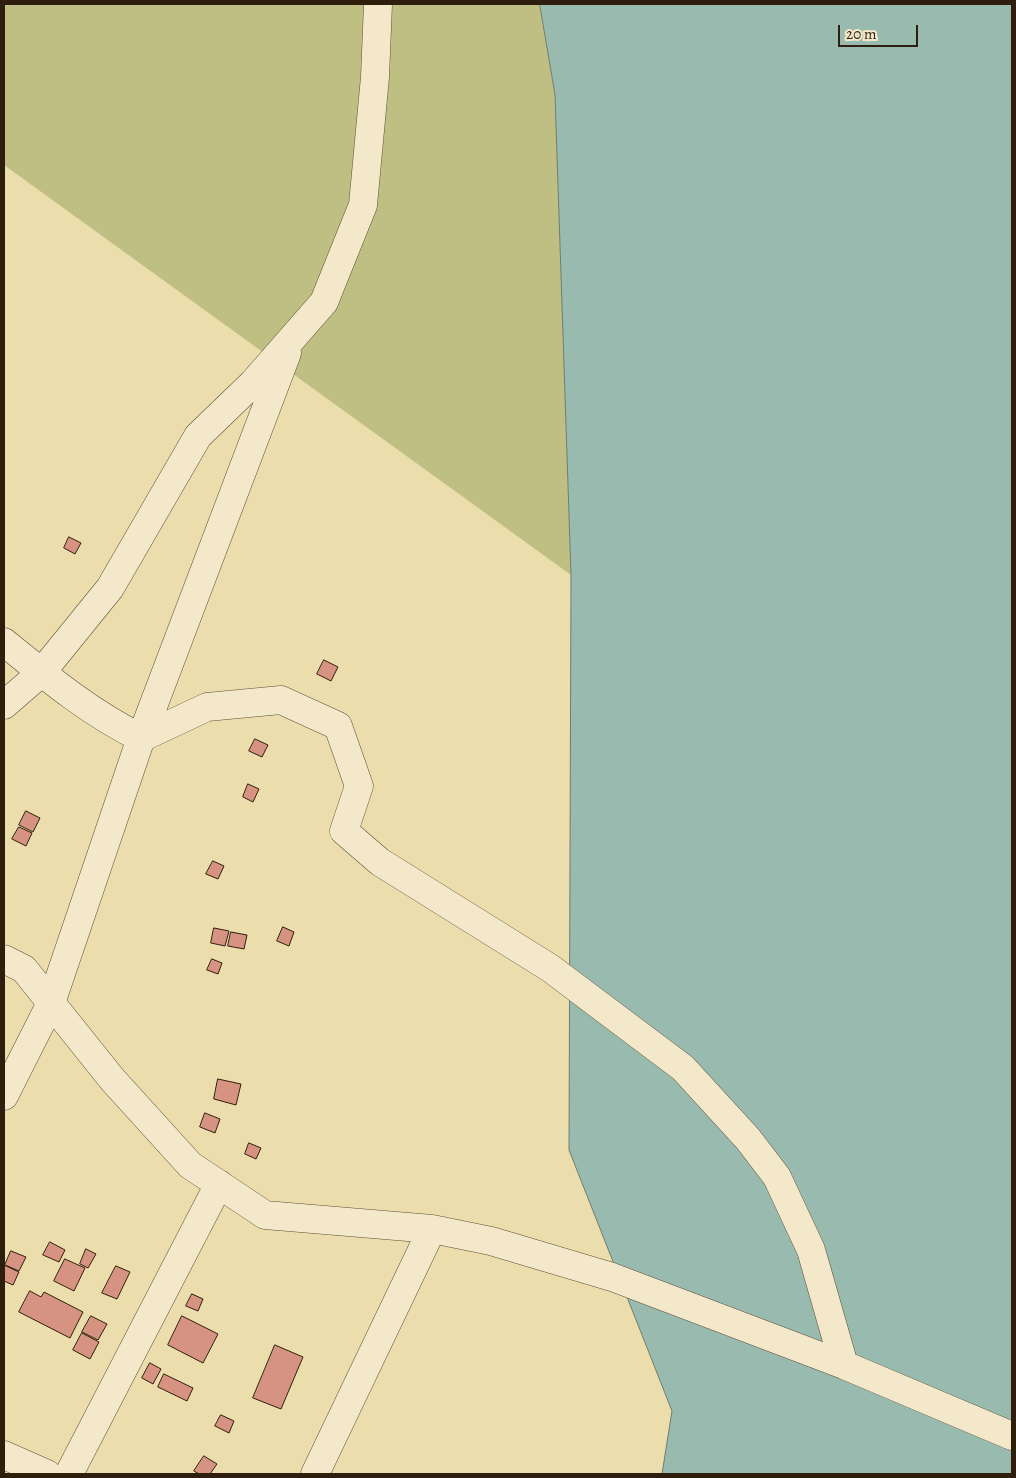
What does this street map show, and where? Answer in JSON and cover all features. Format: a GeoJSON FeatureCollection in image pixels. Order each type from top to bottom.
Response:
{"type":"FeatureCollection","features":[{"type":"Feature","properties":{"kind":"street"},"geometry":{"type":"LineString","coordinates":[[4,705],[41,673],[110,588],[198,436],[253,383],[324,302],[363,205],[375,77],[378,4]]}},
{"type":"Feature","properties":{"kind":"street"},"geometry":{"type":"LineString","coordinates":[[4,1096],[51,1003],[141,738],[293,337]]}},
{"type":"Feature","properties":{"kind":"street"},"geometry":{"type":"LineString","coordinates":[[4,642],[64,691],[141,738]]}},
{"type":"Feature","properties":{"kind":"street"},"geometry":{"type":"LineString","coordinates":[[141,738],[207,707],[281,700],[338,726],[359,786],[344,831],[380,862],[550,968],[683,1068],[748,1139],[777,1177],[812,1250],[844,1365]]}},
{"type":"Feature","properties":{"kind":"street"},"geometry":{"type":"LineString","coordinates":[[4,959],[24,969],[112,1079],[190,1165],[265,1215],[432,1229],[491,1241],[612,1277],[844,1365],[1012,1436]]}},
{"type":"Feature","properties":{"kind":"street"},"geometry":{"type":"LineString","coordinates":[[69,1474],[219,1184]]}},
{"type":"Feature","properties":{"kind":"street"},"geometry":{"type":"LineString","coordinates":[[315,1474],[432,1229]]}},
{"type":"Feature","properties":{"kind":"street"},"geometry":{"type":"LineString","coordinates":[[4,1455],[47,1474]]}},
{"type":"Feature","properties":{"kind":"green space"},"geometry":{"type":"Polygon","coordinates":[[[4,4],[540,4],[555,95],[571,575],[4,165],[4,4]]]}},
{"type":"Feature","properties":{"kind":"water"},"geometry":{"type":"Polygon","coordinates":[[[540,4],[1012,4],[1012,1474],[662,1474],[672,1411],[569,1150],[571,575],[555,95],[540,4]]]}},
{"type":"Feature","properties":{"kind":"building"},"geometry":{"type":"Polygon","coordinates":[[[69,537],[81,543],[75,554],[64,548],[69,537]]]}},
{"type":"Feature","properties":{"kind":"building"},"geometry":{"type":"Polygon","coordinates":[[[324,660],[338,667],[331,681],[317,674],[324,660]]]}},
{"type":"Feature","properties":{"kind":"building"},"geometry":{"type":"Polygon","coordinates":[[[255,739],[268,745],[262,757],[249,751],[255,739]]]}},
{"type":"Feature","properties":{"kind":"building"},"geometry":{"type":"Polygon","coordinates":[[[248,784],[259,789],[253,802],[243,797],[248,784]]]}},
{"type":"Feature","properties":{"kind":"building"},"geometry":{"type":"Polygon","coordinates":[[[26,811],[40,818],[33,832],[19,825],[26,811]]]}},
{"type":"Feature","properties":{"kind":"building"},"geometry":{"type":"Polygon","coordinates":[[[19,827],[32,833],[26,846],[12,839],[19,827]]]}},
{"type":"Feature","properties":{"kind":"building"},"geometry":{"type":"Polygon","coordinates":[[[213,861],[224,866],[218,879],[206,874],[213,861]]]}},
{"type":"Feature","properties":{"kind":"building"},"geometry":{"type":"Polygon","coordinates":[[[283,927],[294,932],[289,946],[277,941],[283,927]]]}},
{"type":"Feature","properties":{"kind":"building"},"geometry":{"type":"Polygon","coordinates":[[[214,928],[229,931],[225,946],[211,943],[214,928]]]}},
{"type":"Feature","properties":{"kind":"building"},"geometry":{"type":"Polygon","coordinates":[[[231,932],[247,935],[244,949],[228,946],[231,932]]]}},
{"type":"Feature","properties":{"kind":"building"},"geometry":{"type":"Polygon","coordinates":[[[212,959],[222,963],[218,974],[207,970],[212,959]]]}},
{"type":"Feature","properties":{"kind":"building"},"geometry":{"type":"Polygon","coordinates":[[[218,1079],[241,1084],[236,1105],[214,1099],[218,1079]]]}},
{"type":"Feature","properties":{"kind":"building"},"geometry":{"type":"Polygon","coordinates":[[[205,1113],[220,1119],[215,1133],[200,1127],[205,1113]]]}},
{"type":"Feature","properties":{"kind":"building"},"geometry":{"type":"Polygon","coordinates":[[[249,1143],[261,1148],[256,1159],[245,1154],[249,1143]]]}},
{"type":"Feature","properties":{"kind":"building"},"geometry":{"type":"Polygon","coordinates":[[[50,1242],[65,1250],[59,1262],[43,1255],[50,1242]]]}},
{"type":"Feature","properties":{"kind":"building"},"geometry":{"type":"Polygon","coordinates":[[[86,1249],[96,1254],[88,1268],[80,1264],[86,1249]]]}},
{"type":"Feature","properties":{"kind":"building"},"geometry":{"type":"Polygon","coordinates":[[[11,1251],[26,1257],[19,1271],[5,1265],[11,1251]]]}},
{"type":"Feature","properties":{"kind":"building"},"geometry":{"type":"Polygon","coordinates":[[[65,1259],[85,1268],[74,1291],[54,1281],[65,1259]]]}},
{"type":"Feature","properties":{"kind":"building"},"geometry":{"type":"Polygon","coordinates":[[[4,1265],[19,1272],[13,1285],[4,1281],[4,1265]]]}},
{"type":"Feature","properties":{"kind":"building"},"geometry":{"type":"Polygon","coordinates":[[[116,1266],[130,1272],[117,1299],[102,1293],[116,1266]]]}},
{"type":"Feature","properties":{"kind":"building"},"geometry":{"type":"Polygon","coordinates":[[[30,1291],[41,1297],[44,1292],[83,1312],[70,1338],[19,1312],[30,1291]]]}},
{"type":"Feature","properties":{"kind":"building"},"geometry":{"type":"Polygon","coordinates":[[[192,1294],[203,1299],[198,1311],[186,1306],[192,1294]]]}},
{"type":"Feature","properties":{"kind":"building"},"geometry":{"type":"Polygon","coordinates":[[[91,1316],[107,1324],[98,1340],[82,1332],[91,1316]]]}},
{"type":"Feature","properties":{"kind":"building"},"geometry":{"type":"Polygon","coordinates":[[[182,1316],[218,1334],[203,1363],[168,1345],[182,1316]]]}},
{"type":"Feature","properties":{"kind":"building"},"geometry":{"type":"Polygon","coordinates":[[[82,1333],[99,1342],[90,1359],[73,1350],[82,1333]]]}},
{"type":"Feature","properties":{"kind":"building"},"geometry":{"type":"Polygon","coordinates":[[[275,1345],[303,1357],[281,1409],[253,1398],[275,1345]]]}},
{"type":"Feature","properties":{"kind":"building"},"geometry":{"type":"Polygon","coordinates":[[[150,1363],[161,1369],[153,1384],[142,1378],[150,1363]]]}},
{"type":"Feature","properties":{"kind":"building"},"geometry":{"type":"Polygon","coordinates":[[[164,1374],[193,1388],[187,1401],[158,1387],[164,1374]]]}},
{"type":"Feature","properties":{"kind":"building"},"geometry":{"type":"Polygon","coordinates":[[[221,1415],[234,1421],[229,1433],[215,1426],[221,1415]]]}},
{"type":"Feature","properties":{"kind":"building"},"geometry":{"type":"Polygon","coordinates":[[[204,1456],[217,1464],[210,1474],[199,1474],[194,1471],[204,1456]]]}}]}
